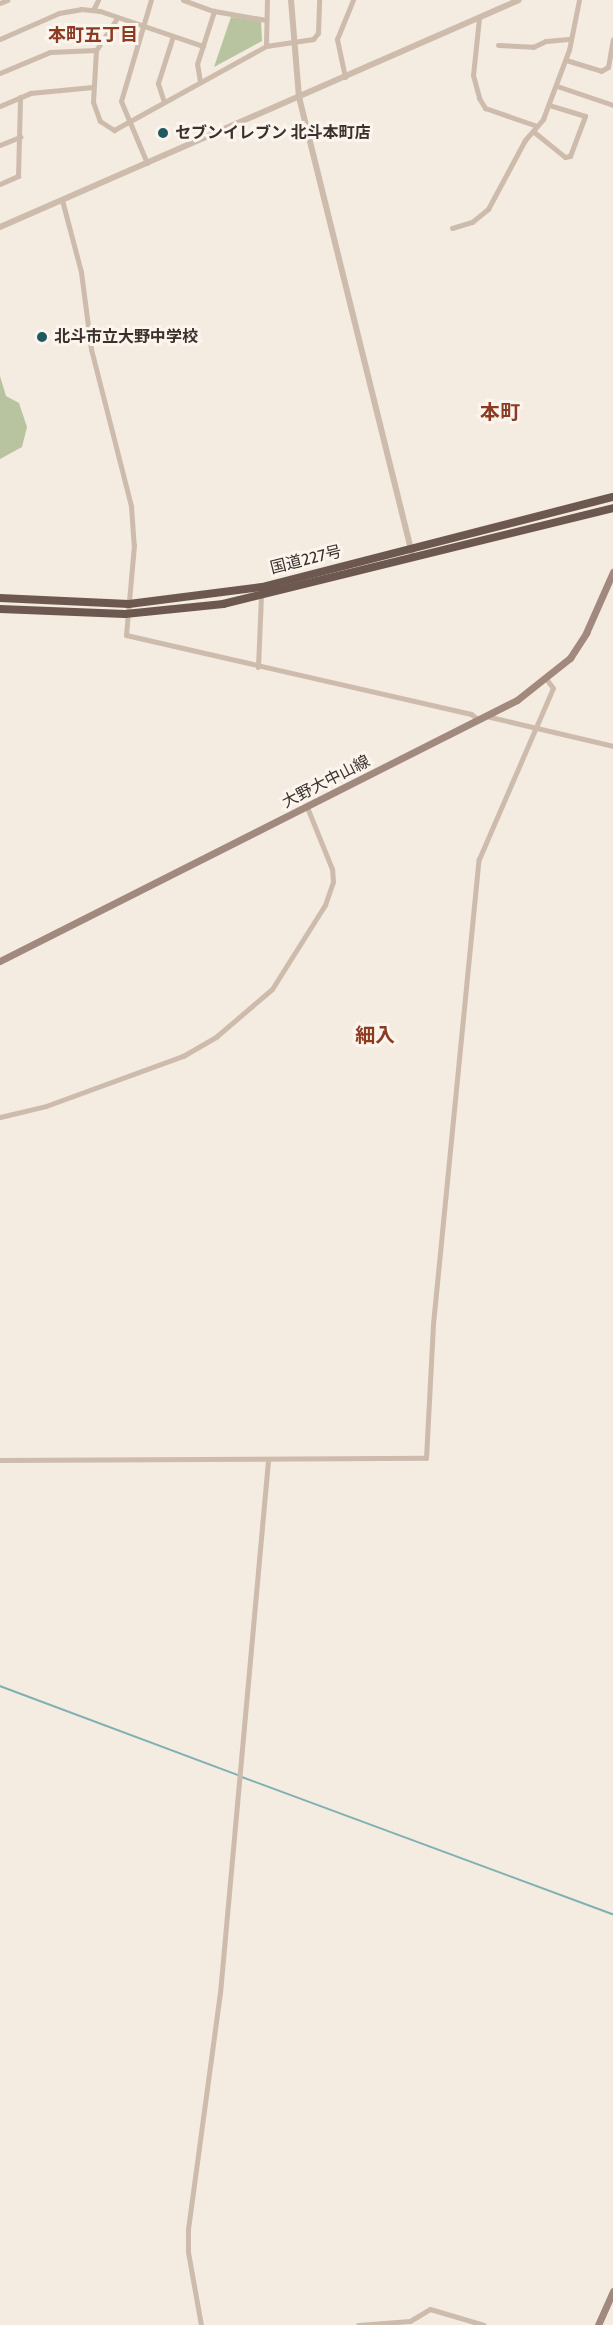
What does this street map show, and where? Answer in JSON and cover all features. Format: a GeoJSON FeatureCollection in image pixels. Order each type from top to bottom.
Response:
{"type":"FeatureCollection","features":[{"type":"Feature","properties":{"kind":"highway","name":"国道227号"},"geometry":{"type":"LineString","coordinates":[[0,609],[125,614],[261,597],[613,497]]}},
{"type":"Feature","properties":{"kind":"highway","name":"国道227号"},"geometry":{"type":"LineString","coordinates":[[0,598],[129,604],[262,587],[413,555],[613,508]]}},
{"type":"Feature","properties":{"kind":"main road","name":"大野大中山線"},"geometry":{"type":"LineString","coordinates":[[0,961],[483,718],[547,680],[570,658],[586,633],[613,572]]}},
{"type":"Feature","properties":{"kind":"main road"},"geometry":{"type":"LineString","coordinates":[[598,2325],[613,2291]]}},
{"type":"Feature","properties":{"kind":"street"},"geometry":{"type":"LineString","coordinates":[[0,3],[7,0]]}},
{"type":"Feature","properties":{"kind":"street"},"geometry":{"type":"LineString","coordinates":[[93,10],[99,0]]}},
{"type":"Feature","properties":{"kind":"street"},"geometry":{"type":"LineString","coordinates":[[147,163],[128,122],[121,94],[151,0]]}},
{"type":"Feature","properties":{"kind":"street"},"geometry":{"type":"LineString","coordinates":[[183,0],[214,11],[266,20]]}},
{"type":"Feature","properties":{"kind":"street"},"geometry":{"type":"LineString","coordinates":[[266,46],[267,0]]}},
{"type":"Feature","properties":{"kind":"street"},"geometry":{"type":"LineString","coordinates":[[291,0],[292,43],[299,97],[413,555]]}},
{"type":"Feature","properties":{"kind":"street"},"geometry":{"type":"LineString","coordinates":[[117,18],[96,50],[93,87],[93,102],[100,121],[114,130],[266,46],[313,39],[318,33],[319,0]]}},
{"type":"Feature","properties":{"kind":"street"},"geometry":{"type":"LineString","coordinates":[[345,77],[337,39],[353,0]]}},
{"type":"Feature","properties":{"kind":"street"},"geometry":{"type":"LineString","coordinates":[[0,227],[519,0]]}},
{"type":"Feature","properties":{"kind":"street"},"geometry":{"type":"LineString","coordinates":[[452,228],[472,222],[488,209],[525,140],[534,132],[549,105],[566,60],[579,0]]}},
{"type":"Feature","properties":{"kind":"street"},"geometry":{"type":"LineString","coordinates":[[0,39],[59,13],[93,10],[202,46]]}},
{"type":"Feature","properties":{"kind":"street"},"geometry":{"type":"LineString","coordinates":[[200,82],[197,63],[214,11]]}},
{"type":"Feature","properties":{"kind":"street"},"geometry":{"type":"LineString","coordinates":[[479,18],[473,75],[484,108],[537,126]]}},
{"type":"Feature","properties":{"kind":"street"},"geometry":{"type":"LineString","coordinates":[[164,102],[158,83],[173,36]]}},
{"type":"Feature","properties":{"kind":"street"},"geometry":{"type":"LineString","coordinates":[[498,45],[533,47],[546,41],[571,39]]}},
{"type":"Feature","properties":{"kind":"street"},"geometry":{"type":"LineString","coordinates":[[566,60],[601,72],[608,67],[613,39]]}},
{"type":"Feature","properties":{"kind":"street"},"geometry":{"type":"LineString","coordinates":[[0,73],[50,52],[96,50]]}},
{"type":"Feature","properties":{"kind":"street"},"geometry":{"type":"LineString","coordinates":[[557,86],[613,105]]}},
{"type":"Feature","properties":{"kind":"street"},"geometry":{"type":"LineString","coordinates":[[0,106],[20,97],[93,87]]}},
{"type":"Feature","properties":{"kind":"street"},"geometry":{"type":"LineString","coordinates":[[0,184],[18,176],[20,97]]}},
{"type":"Feature","properties":{"kind":"street"},"geometry":{"type":"LineString","coordinates":[[534,132],[566,157],[570,156],[585,116],[549,105]]}},
{"type":"Feature","properties":{"kind":"street"},"geometry":{"type":"LineString","coordinates":[[0,145],[20,137]]}},
{"type":"Feature","properties":{"kind":"street"},"geometry":{"type":"LineString","coordinates":[[62,200],[81,273],[91,349],[131,506],[134,545],[129,604],[125,614],[126,635],[258,667],[613,746]]}},
{"type":"Feature","properties":{"kind":"street"},"geometry":{"type":"LineString","coordinates":[[258,667],[262,587]]}},
{"type":"Feature","properties":{"kind":"street"},"geometry":{"type":"LineString","coordinates":[[0,1460],[426,1458],[433,1324],[479,859],[553,688],[547,680]]}},
{"type":"Feature","properties":{"kind":"street"},"geometry":{"type":"LineString","coordinates":[[0,1117],[46,1106],[183,1056],[217,1036],[272,989],[325,905],[333,882],[332,869],[307,807]]}},
{"type":"Feature","properties":{"kind":"street"},"geometry":{"type":"LineString","coordinates":[[201,2325],[188,2252],[188,2229],[220,1993],[268,1460]]}},
{"type":"Feature","properties":{"kind":"street"},"geometry":{"type":"LineString","coordinates":[[358,2325],[410,2320],[430,2309],[484,2325]]}},
{"type":"Feature","properties":{"kind":"green space"},"geometry":{"type":"Polygon","coordinates":[[[231,17],[261,21],[262,41],[214,67],[231,17]]]}},
{"type":"Feature","properties":{"kind":"green space"},"geometry":{"type":"Polygon","coordinates":[[[0,376],[6,396],[19,403],[27,427],[22,447],[0,459],[0,376]]]}},
{"type":"Feature","properties":{"kind":"waterway"},"geometry":{"type":"LineString","coordinates":[[0,1686],[238,1775]]}},
{"type":"Feature","properties":{"kind":"waterway"},"geometry":{"type":"LineString","coordinates":[[242,1777],[613,1914]]}},
{"type":"Feature","properties":{"kind":"place","name":"セブンイレブン 北斗本町店"},"geometry":{"type":"Point","coordinates":[163,133]}},
{"type":"Feature","properties":{"kind":"place","name":"北斗市立大野中学校"},"geometry":{"type":"Point","coordinates":[42,337]}},
{"type":"Feature","properties":{"kind":"district","name":"本町五丁目"},"geometry":{"type":"Point","coordinates":[93,35]}},
{"type":"Feature","properties":{"kind":"district","name":"本町"},"geometry":{"type":"Point","coordinates":[500,412]}},
{"type":"Feature","properties":{"kind":"district","name":"細入"},"geometry":{"type":"Point","coordinates":[375,1035]}}]}
